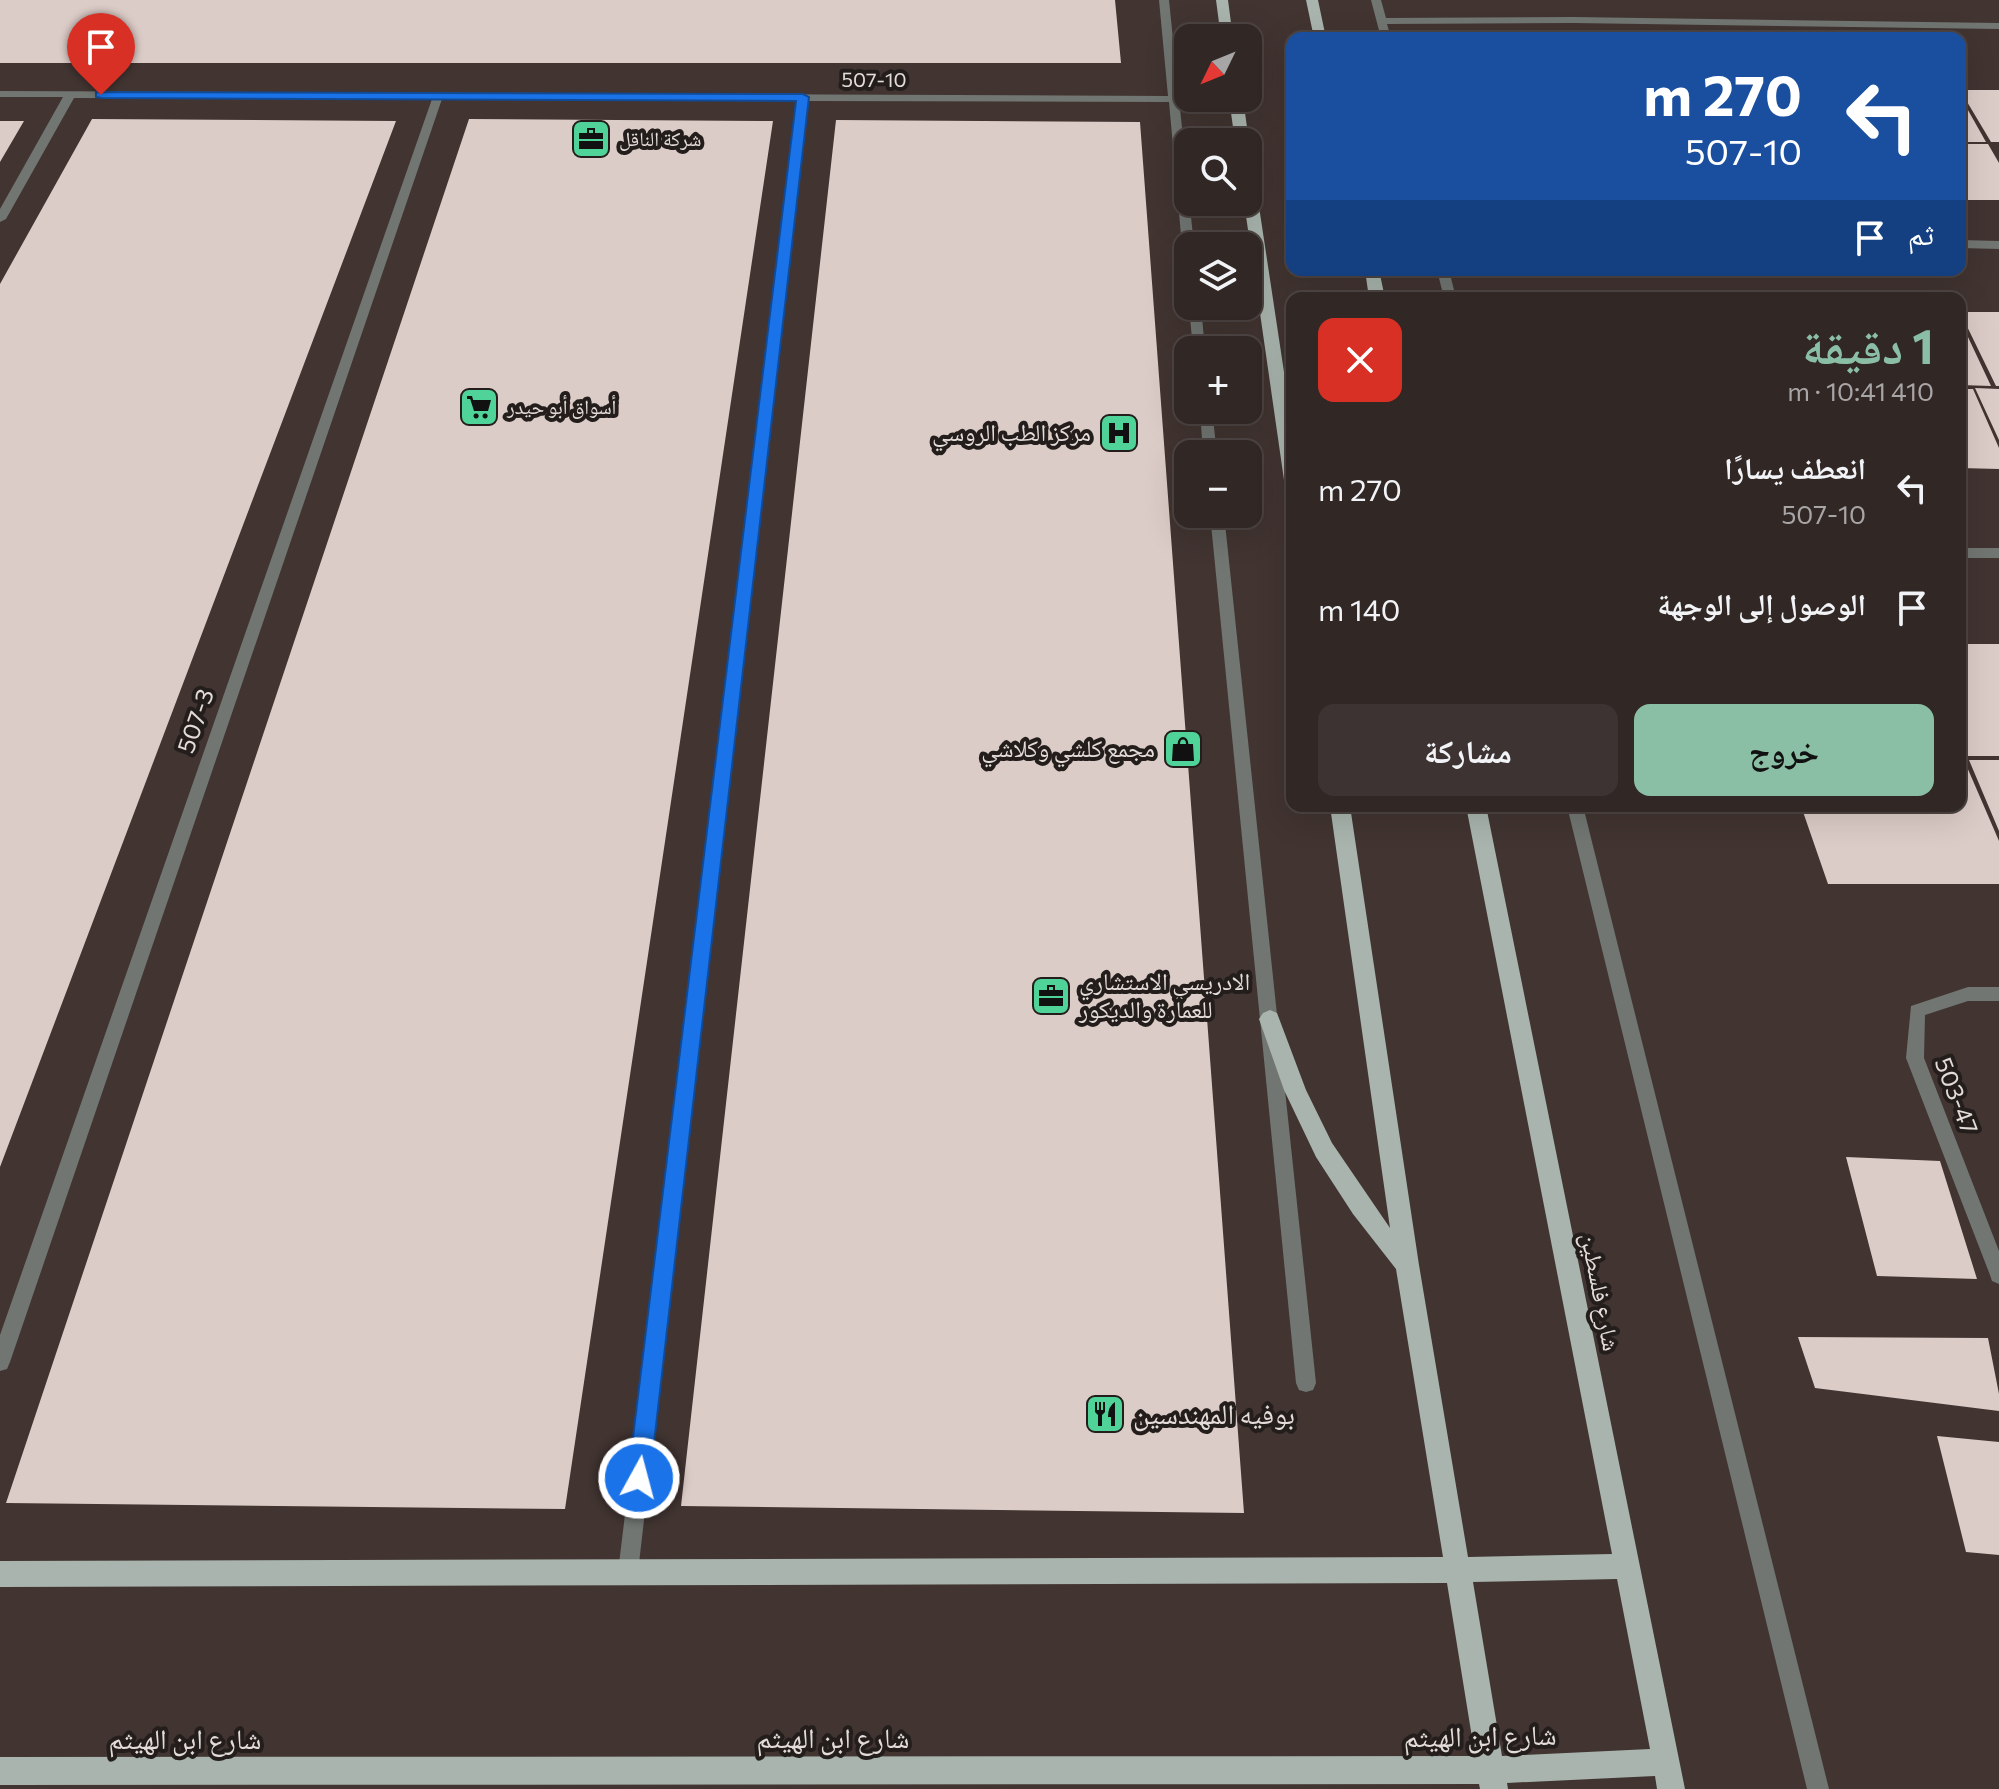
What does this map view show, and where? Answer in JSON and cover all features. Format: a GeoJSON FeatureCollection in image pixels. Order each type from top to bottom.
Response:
{"type":"FeatureCollection","features":[{"type":"Feature","properties":{"kind":"main road"},"geometry":{"type":"LineString","coordinates":[[1222,0],[1225,24]]}},
{"type":"Feature","properties":{"kind":"main road"},"geometry":{"type":"LineString","coordinates":[[1312,0],[1319,32]]}},
{"type":"Feature","properties":{"kind":"main road"},"geometry":{"type":"LineString","coordinates":[[1253,216],[1286,439]]}},
{"type":"Feature","properties":{"kind":"main road"},"geometry":{"type":"LineString","coordinates":[[1341,812],[1407,1265],[1493,1780]]}},
{"type":"Feature","properties":{"kind":"main road","name":"شارع فلسطين"},"geometry":{"type":"LineString","coordinates":[[1477,812],[1668,1776]]}},
{"type":"Feature","properties":{"kind":"main road"},"geometry":{"type":"LineString","coordinates":[[1270,1019],[1290,1083],[1311,1129],[1369,1221],[1407,1265]]}},
{"type":"Feature","properties":{"kind":"main road"},"geometry":{"type":"LineString","coordinates":[[0,1574],[1459,1570],[1626,1566]]}},
{"type":"Feature","properties":{"kind":"main road","name":"شارع ابن الهيثم"},"geometry":{"type":"LineString","coordinates":[[0,1771],[33,1780],[1493,1780],[1668,1776]]}},
{"type":"Feature","properties":{"kind":"street"},"geometry":{"type":"LineString","coordinates":[[1164,0],[1187,232]]}},
{"type":"Feature","properties":{"kind":"street"},"geometry":{"type":"LineString","coordinates":[[1376,0],[1384,32]]}},
{"type":"Feature","properties":{"kind":"street"},"geometry":{"type":"LineString","coordinates":[[1381,21],[1999,26]]}},
{"type":"Feature","properties":{"kind":"street","name":"507-10"},"geometry":{"type":"LineString","coordinates":[[0,94],[1173,99]]}},
{"type":"Feature","properties":{"kind":"street"},"geometry":{"type":"LineString","coordinates":[[0,219],[70,95]]}},
{"type":"Feature","properties":{"kind":"street","name":"507-3"},"geometry":{"type":"LineString","coordinates":[[0,1362],[438,96]]}},
{"type":"Feature","properties":{"kind":"street"},"geometry":{"type":"LineString","coordinates":[[628,1572],[803,97]]}},
{"type":"Feature","properties":{"kind":"street"},"geometry":{"type":"LineString","coordinates":[[1966,244],[1999,245]]}},
{"type":"Feature","properties":{"kind":"street"},"geometry":{"type":"LineString","coordinates":[[1218,528],[1306,1383]]}},
{"type":"Feature","properties":{"kind":"street"},"geometry":{"type":"LineString","coordinates":[[1966,553],[1999,553]]}},
{"type":"Feature","properties":{"kind":"street"},"geometry":{"type":"LineString","coordinates":[[1576,812],[1818,1789]]}},
{"type":"Feature","properties":{"kind":"street","name":"503-47"},"geometry":{"type":"LineString","coordinates":[[1999,994],[1968,994],[1917,1011],[1915,1058],[1999,1275]]}},
{"type":"Feature","properties":{"kind":"building"},"geometry":{"type":"Polygon","coordinates":[[[0,0],[1115,0],[1121,63],[0,63],[0,0]]]}},
{"type":"Feature","properties":{"kind":"building"},"geometry":{"type":"Polygon","coordinates":[[[1966,90],[1999,90],[1999,142],[1991,142],[1966,100],[1966,90]]]}},
{"type":"Feature","properties":{"kind":"building"},"geometry":{"type":"Polygon","coordinates":[[[1966,107],[1986,142],[1966,142],[1966,107]]]}},
{"type":"Feature","properties":{"kind":"building"},"geometry":{"type":"Polygon","coordinates":[[[92,119],[396,121],[0,1167],[0,284],[92,119]]]}},
{"type":"Feature","properties":{"kind":"building"},"geometry":{"type":"Polygon","coordinates":[[[469,119],[773,121],[565,1509],[6,1503],[469,119]]]}},
{"type":"Feature","properties":{"kind":"building"},"geometry":{"type":"Polygon","coordinates":[[[836,120],[1140,122],[1244,1513],[681,1506],[836,120]]]}},
{"type":"Feature","properties":{"kind":"building"},"geometry":{"type":"Polygon","coordinates":[[[0,121],[24,121],[0,162],[0,121]]]}},
{"type":"Feature","properties":{"kind":"building"},"geometry":{"type":"Polygon","coordinates":[[[1966,144],[1988,144],[1999,163],[1999,200],[1966,200],[1966,144]]]}},
{"type":"Feature","properties":{"kind":"building"},"geometry":{"type":"Polygon","coordinates":[[[1966,312],[1999,312],[1999,386],[1996,386],[1966,324],[1966,312]]]}},
{"type":"Feature","properties":{"kind":"building"},"geometry":{"type":"Polygon","coordinates":[[[1966,333],[1991,386],[1966,385],[1966,333]]]}},
{"type":"Feature","properties":{"kind":"building"},"geometry":{"type":"Polygon","coordinates":[[[1975,388],[1999,389],[1999,440],[1975,388]]]}},
{"type":"Feature","properties":{"kind":"building"},"geometry":{"type":"Polygon","coordinates":[[[1966,389],[1973,389],[1999,448],[1999,469],[1966,468],[1966,389]]]}},
{"type":"Feature","properties":{"kind":"building"},"geometry":{"type":"Polygon","coordinates":[[[1966,644],[1999,644],[1999,756],[1966,756],[1966,644]]]}},
{"type":"Feature","properties":{"kind":"building"},"geometry":{"type":"Polygon","coordinates":[[[1969,760],[1999,760],[1999,831],[1969,760]]]}},
{"type":"Feature","properties":{"kind":"building"},"geometry":{"type":"Polygon","coordinates":[[[1966,765],[1999,841],[1999,884],[1828,884],[1803,812],[1966,812],[1966,765]]]}},
{"type":"Feature","properties":{"kind":"building"},"geometry":{"type":"Polygon","coordinates":[[[1846,1157],[1940,1161],[1977,1279],[1877,1276],[1846,1157]]]}},
{"type":"Feature","properties":{"kind":"building"},"geometry":{"type":"Polygon","coordinates":[[[1798,1337],[1988,1338],[1999,1394],[1999,1411],[1815,1388],[1798,1337]]]}},
{"type":"Feature","properties":{"kind":"building"},"geometry":{"type":"Polygon","coordinates":[[[1937,1436],[1999,1442],[1999,1555],[1966,1552],[1937,1436]]]}},
{"type":"Feature","properties":{"kind":"place","name":"شركة الناقل"},"geometry":{"type":"Point","coordinates":[591,139]}},
{"type":"Feature","properties":{"kind":"place","name":"أسواق أبو حيدر"},"geometry":{"type":"Point","coordinates":[479,407]}},
{"type":"Feature","properties":{"kind":"place","name":"مركز الطب الروسي"},"geometry":{"type":"Point","coordinates":[1119,433]}},
{"type":"Feature","properties":{"kind":"place","name":"مجمع كلشي وكلاشي"},"geometry":{"type":"Point","coordinates":[1183,749]}},
{"type":"Feature","properties":{"kind":"place","name":"الادريسي الاستشاري للعمارة والديكور"},"geometry":{"type":"Point","coordinates":[1051,996]}},
{"type":"Feature","properties":{"kind":"place","name":"بوفيه المهندسين"},"geometry":{"type":"Point","coordinates":[1105,1414]}},
{"type":"Feature","properties":{"kind":"route"},"geometry":{"type":"LineString","coordinates":[[101,95],[803,97],[639,1478]]}}]}
